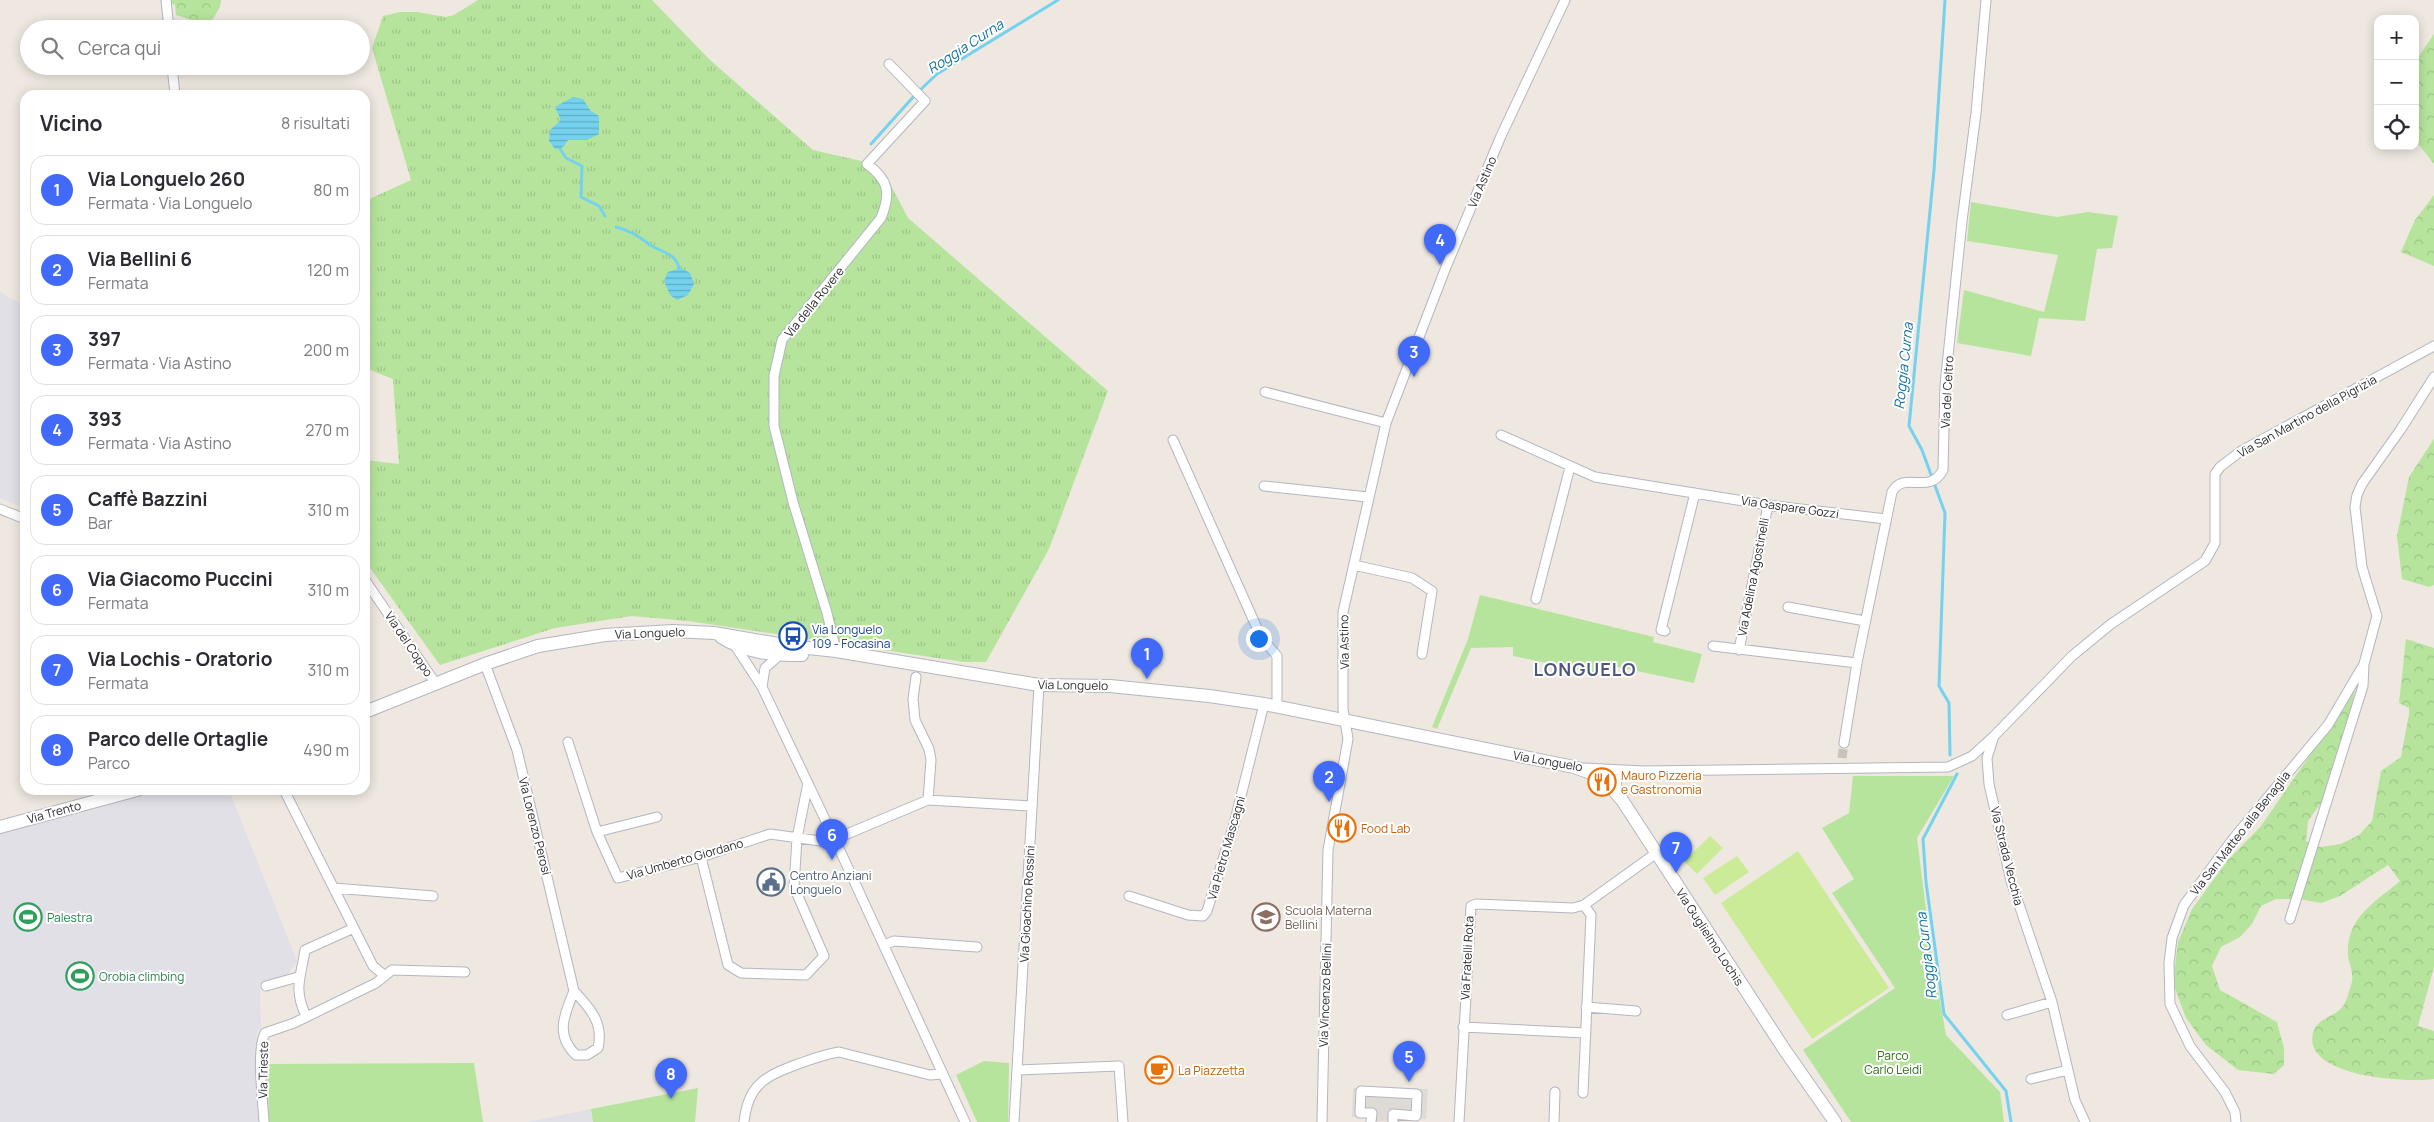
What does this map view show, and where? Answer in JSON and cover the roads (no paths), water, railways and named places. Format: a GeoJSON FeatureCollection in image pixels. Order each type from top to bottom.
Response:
{"type":"FeatureCollection","features":[{"type":"Feature","properties":{"kind":"street"},"geometry":{"type":"LineString","coordinates":[[166,0],[168,20]]}},
{"type":"Feature","properties":{"kind":"street","name":"Via Astino"},"geometry":{"type":"LineString","coordinates":[[1344,720],[1343,612],[1386,423],[1446,267],[1501,136],[1565,0]]}},
{"type":"Feature","properties":{"kind":"street","name":"Via del Celtro"},"geometry":{"type":"LineString","coordinates":[[1844,743],[1865,621],[1886,519],[1895,487],[1904,482],[1930,483],[1940,476],[1944,462],[1946,376],[1962,221],[1976,112],[1986,0]]}},
{"type":"Feature","properties":{"kind":"street","name":"Via della Rovere"},"geometry":{"type":"LineString","coordinates":[[836,651],[828,613],[793,502],[774,426],[774,376],[782,340],[881,218],[888,200],[886,184],[878,173],[867,164],[925,101],[889,64]]}},
{"type":"Feature","properties":{"kind":"street"},"geometry":{"type":"LineString","coordinates":[[173,75],[174,90]]}},
{"type":"Feature","properties":{"kind":"street","name":"Via San Martino della Pigrizia"},"geometry":{"type":"LineString","coordinates":[[1994,736],[2072,656],[2111,624],[2205,561],[2215,543],[2214,474],[2220,467],[2241,450],[2434,346]]}},
{"type":"Feature","properties":{"kind":"street","name":"Via San Matteo alla Benaglia"},"geometry":{"type":"LineString","coordinates":[[2290,919],[2363,686],[2364,664],[2377,616],[2362,567],[2355,507],[2357,495],[2362,484],[2434,377]]}},
{"type":"Feature","properties":{"kind":"street"},"geometry":{"type":"LineString","coordinates":[[1266,392],[1386,423]]}},
{"type":"Feature","properties":{"kind":"street","name":"Via Gaspare Gozzi"},"geometry":{"type":"LineString","coordinates":[[1502,435],[1595,477],[1768,505],[1886,519]]}},
{"type":"Feature","properties":{"kind":"street"},"geometry":{"type":"LineString","coordinates":[[1173,440],[1260,637],[1277,656],[1277,707]]}},
{"type":"Feature","properties":{"kind":"street"},"geometry":{"type":"LineString","coordinates":[[1536,600],[1570,467]]}},
{"type":"Feature","properties":{"kind":"street"},"geometry":{"type":"LineString","coordinates":[[1264,486],[1368,497]]}},
{"type":"Feature","properties":{"kind":"street"},"geometry":{"type":"LineString","coordinates":[[1663,630],[1695,493]]}},
{"type":"Feature","properties":{"kind":"street","name":"Via Adelina Agostinelli"},"geometry":{"type":"LineString","coordinates":[[1739,650],[1768,505]]}},
{"type":"Feature","properties":{"kind":"street"},"geometry":{"type":"LineString","coordinates":[[0,509],[20,517]]}},
{"type":"Feature","properties":{"kind":"street"},"geometry":{"type":"LineString","coordinates":[[1354,565],[1412,578],[1432,591],[1422,654]]}},
{"type":"Feature","properties":{"kind":"street","name":"Via del Coppo"},"geometry":{"type":"LineString","coordinates":[[370,587],[436,684]]}},
{"type":"Feature","properties":{"kind":"street"},"geometry":{"type":"LineString","coordinates":[[1788,607],[1865,621]]}},
{"type":"Feature","properties":{"kind":"street","name":"Via Longuelo"},"geometry":{"type":"LineString","coordinates":[[436,684],[485,664],[538,646],[605,635],[673,631],[714,633],[812,649],[836,651],[1039,686],[1110,686],[1264,704],[1574,767],[1644,771],[1841,762],[1948,767],[1972,756],[1994,736]]}},
{"type":"Feature","properties":{"kind":"street"},"geometry":{"type":"LineString","coordinates":[[714,633],[736,647],[762,687],[965,1122]]}},
{"type":"Feature","properties":{"kind":"street"},"geometry":{"type":"LineString","coordinates":[[1713,646],[1857,663]]}},
{"type":"Feature","properties":{"kind":"street","name":"Via Longuelo"},"geometry":{"type":"LineString","coordinates":[[736,647],[779,654],[870,657]]}},
{"type":"Feature","properties":{"kind":"street"},"geometry":{"type":"LineString","coordinates":[[762,687],[765,668],[779,654],[789,650],[812,649]]}},
{"type":"Feature","properties":{"kind":"street","name":"Via Lorenzo Perosi"},"geometry":{"type":"LineString","coordinates":[[485,664],[517,750],[574,991],[595,1014],[601,1038],[598,1048],[587,1055],[576,1055],[567,1047],[562,1020],[574,991]]}},
{"type":"Feature","properties":{"kind":"street","name":"Via San Matteo alla Benaglia"},"geometry":{"type":"LineString","coordinates":[[2236,1122],[2235,1112],[2225,1092],[2190,1046],[2170,1004],[2168,962],[2172,938],[2184,905],[2233,839],[2328,725],[2364,664]]}},
{"type":"Feature","properties":{"kind":"street"},"geometry":{"type":"LineString","coordinates":[[916,677],[912,699],[915,720],[929,749],[931,760],[928,800]]}},
{"type":"Feature","properties":{"kind":"street"},"geometry":{"type":"LineString","coordinates":[[370,710],[436,684]]}},
{"type":"Feature","properties":{"kind":"street","name":"Via Gioachino Rossini"},"geometry":{"type":"LineString","coordinates":[[1014,1122],[1039,686]]}},
{"type":"Feature","properties":{"kind":"street","name":"Via Pietro Mascagni"},"geometry":{"type":"LineString","coordinates":[[1129,896],[1192,916],[1204,916],[1234,824],[1264,704]]}},
{"type":"Feature","properties":{"kind":"street","name":"Via Vincenzo Bellini"},"geometry":{"type":"LineString","coordinates":[[1322,1122],[1328,850],[1348,739],[1344,720]]}},
{"type":"Feature","properties":{"kind":"street","name":"Via Strada Vecchia"},"geometry":{"type":"LineString","coordinates":[[1994,736],[1987,758],[1989,784],[2011,881],[2052,1002],[2075,1100],[2086,1122]]}},
{"type":"Feature","properties":{"kind":"street","name":"Via Umberto Giordano"},"geometry":{"type":"LineString","coordinates":[[568,742],[597,832],[618,878],[701,856],[770,834],[828,842],[834,839]]}},
{"type":"Feature","properties":{"kind":"street","name":"Via Guglielmo Lochis"},"geometry":{"type":"LineString","coordinates":[[1574,767],[1602,777],[1622,800],[1655,854],[1784,1049],[1835,1122]]}},
{"type":"Feature","properties":{"kind":"street"},"geometry":{"type":"LineString","coordinates":[[1622,800],[1615,784],[1616,779],[1622,774],[1644,771]]}},
{"type":"Feature","properties":{"kind":"street"},"geometry":{"type":"LineString","coordinates":[[701,856],[728,965],[740,973],[806,975],[824,956],[794,887],[797,838],[808,783]]}},
{"type":"Feature","properties":{"kind":"street","name":"Via Trento"},"geometry":{"type":"LineString","coordinates":[[0,827],[102,795]]}},
{"type":"Feature","properties":{"kind":"street"},"geometry":{"type":"LineString","coordinates":[[287,795],[373,966],[384,975]]}},
{"type":"Feature","properties":{"kind":"street"},"geometry":{"type":"LineString","coordinates":[[834,839],[928,800],[1031,806]]}},
{"type":"Feature","properties":{"kind":"street"},"geometry":{"type":"LineString","coordinates":[[597,832],[657,817]]}},
{"type":"Feature","properties":{"kind":"street","name":"Via Fratelli Rota"},"geometry":{"type":"LineString","coordinates":[[1459,1122],[1472,906],[1476,904],[1572,908],[1584,905],[1655,854]]}},
{"type":"Feature","properties":{"kind":"street"},"geometry":{"type":"LineString","coordinates":[[334,888],[433,896]]}},
{"type":"Feature","properties":{"kind":"street"},"geometry":{"type":"LineString","coordinates":[[1583,1093],[1591,915],[1584,905]]}},
{"type":"Feature","properties":{"kind":"street"},"geometry":{"type":"LineString","coordinates":[[306,1016],[301,1005],[298,976],[305,950],[354,928]]}},
{"type":"Feature","properties":{"kind":"street"},"geometry":{"type":"LineString","coordinates":[[884,945],[894,941],[977,947]]}},
{"type":"Feature","properties":{"kind":"street","name":"Via Trieste"},"geometry":{"type":"LineString","coordinates":[[264,1122],[261,1066],[263,1037],[269,1031],[294,1023],[376,983],[392,970],[464,972]]}},
{"type":"Feature","properties":{"kind":"street"},"geometry":{"type":"LineString","coordinates":[[266,986],[298,976]]}},
{"type":"Feature","properties":{"kind":"street"},"geometry":{"type":"LineString","coordinates":[[2007,1016],[2052,1002]]}},
{"type":"Feature","properties":{"kind":"street"},"geometry":{"type":"LineString","coordinates":[[1586,1007],[1636,1010]]}},
{"type":"Feature","properties":{"kind":"street"},"geometry":{"type":"LineString","coordinates":[[1464,1027],[1585,1033]]}},
{"type":"Feature","properties":{"kind":"street"},"geometry":{"type":"LineString","coordinates":[[744,1122],[751,1097],[758,1084],[770,1074],[827,1054],[840,1052],[930,1075],[942,1074]]}},
{"type":"Feature","properties":{"kind":"street"},"geometry":{"type":"LineString","coordinates":[[1018,1070],[1119,1066],[1123,1122]]}},
{"type":"Feature","properties":{"kind":"street"},"geometry":{"type":"LineString","coordinates":[[2031,1079],[2068,1070]]}},
{"type":"Feature","properties":{"kind":"street"},"geometry":{"type":"LineString","coordinates":[[1371,1122],[1372,1113],[1360,1113],[1361,1091],[1417,1094],[1416,1116],[1393,1114],[1392,1122]]}},
{"type":"Feature","properties":{"kind":"street"},"geometry":{"type":"LineString","coordinates":[[1554,1122],[1555,1092]]}},
{"type":"Feature","properties":{"kind":"water"},"geometry":{"type":"Polygon","coordinates":[[[573,97],[583,99],[590,110],[599,116],[599,134],[587,140],[568,140],[562,148],[555,149],[549,141],[550,130],[561,120],[555,107],[573,97]]]}},
{"type":"Feature","properties":{"kind":"water"},"geometry":{"type":"Polygon","coordinates":[[[681,268],[690,273],[694,284],[688,295],[677,300],[670,295],[664,281],[668,272],[681,268]]]}},
{"type":"Feature","properties":{"kind":"waterway","name":"Roggia Curna"},"geometry":{"type":"LineString","coordinates":[[871,144],[915,95],[937,74],[1058,0]]}},
{"type":"Feature","properties":{"kind":"waterway","name":"Roggia Curna"},"geometry":{"type":"LineString","coordinates":[[1945,0],[1934,170],[1909,426],[1922,450],[1945,513],[1939,686],[1949,703],[1950,755]]}},
{"type":"Feature","properties":{"kind":"waterway"},"geometry":{"type":"LineString","coordinates":[[560,149],[566,158],[582,166],[581,197],[599,206],[605,216]]}},
{"type":"Feature","properties":{"kind":"waterway"},"geometry":{"type":"LineString","coordinates":[[616,227],[631,232],[652,246],[669,254],[678,264],[679,269]]}},
{"type":"Feature","properties":{"kind":"waterway","name":"Roggia Curna"},"geometry":{"type":"LineString","coordinates":[[1957,774],[1923,839],[1926,882],[1944,1014],[2006,1091],[2011,1122]]}},
{"type":"Feature","properties":{"kind":"tunnel"},"geometry":{"type":"LineString","coordinates":[[1842,758],[1844,743]]}},
{"type":"Feature","properties":{"kind":"place","name":"393"},"geometry":{"type":"Point","coordinates":[1440,265]}},
{"type":"Feature","properties":{"kind":"place","name":"397"},"geometry":{"type":"Point","coordinates":[1414,377]}},
{"type":"Feature","properties":{"kind":"place","name":"Via Longuelo 109 - Focasina"},"geometry":{"type":"Point","coordinates":[793,636]}},
{"type":"Feature","properties":{"kind":"place","name":"Via Longuelo 260"},"geometry":{"type":"Point","coordinates":[1147,679]}},
{"type":"Feature","properties":{"kind":"place","name":"Mauro Pizzeria e Gastronomia"},"geometry":{"type":"Point","coordinates":[1602,782]}},
{"type":"Feature","properties":{"kind":"place","name":"Via Bellini 6"},"geometry":{"type":"Point","coordinates":[1329,802]}},
{"type":"Feature","properties":{"kind":"place","name":"Food Lab"},"geometry":{"type":"Point","coordinates":[1342,828]}},
{"type":"Feature","properties":{"kind":"place","name":"Via Giacomo Puccini"},"geometry":{"type":"Point","coordinates":[832,860]}},
{"type":"Feature","properties":{"kind":"place","name":"Via Lochis - Oratorio"},"geometry":{"type":"Point","coordinates":[1676,873]}},
{"type":"Feature","properties":{"kind":"place","name":"Centro Anziani Longuelo"},"geometry":{"type":"Point","coordinates":[771,882]}},
{"type":"Feature","properties":{"kind":"place","name":"Palestra"},"geometry":{"type":"Point","coordinates":[28,917]}},
{"type":"Feature","properties":{"kind":"place","name":"Scuola Materna Bellini"},"geometry":{"type":"Point","coordinates":[1266,917]}},
{"type":"Feature","properties":{"kind":"place","name":"Orobia climbing"},"geometry":{"type":"Point","coordinates":[80,976]}},
{"type":"Feature","properties":{"kind":"place","name":"La Piazzetta"},"geometry":{"type":"Point","coordinates":[1159,1070]}},
{"type":"Feature","properties":{"kind":"place","name":"Caffè Bazzini"},"geometry":{"type":"Point","coordinates":[1409,1082]}},
{"type":"Feature","properties":{"kind":"place","name":"Parco delle Ortaglie"},"geometry":{"type":"Point","coordinates":[671,1099]}},
{"type":"Feature","properties":{"kind":"district","name":"LONGUELO"},"geometry":{"type":"Point","coordinates":[1585,669]}},
{"type":"Feature","properties":{"kind":"park label","name":"Parco Carlo Leidi"},"geometry":{"type":"Point","coordinates":[1893,1062]}}]}
